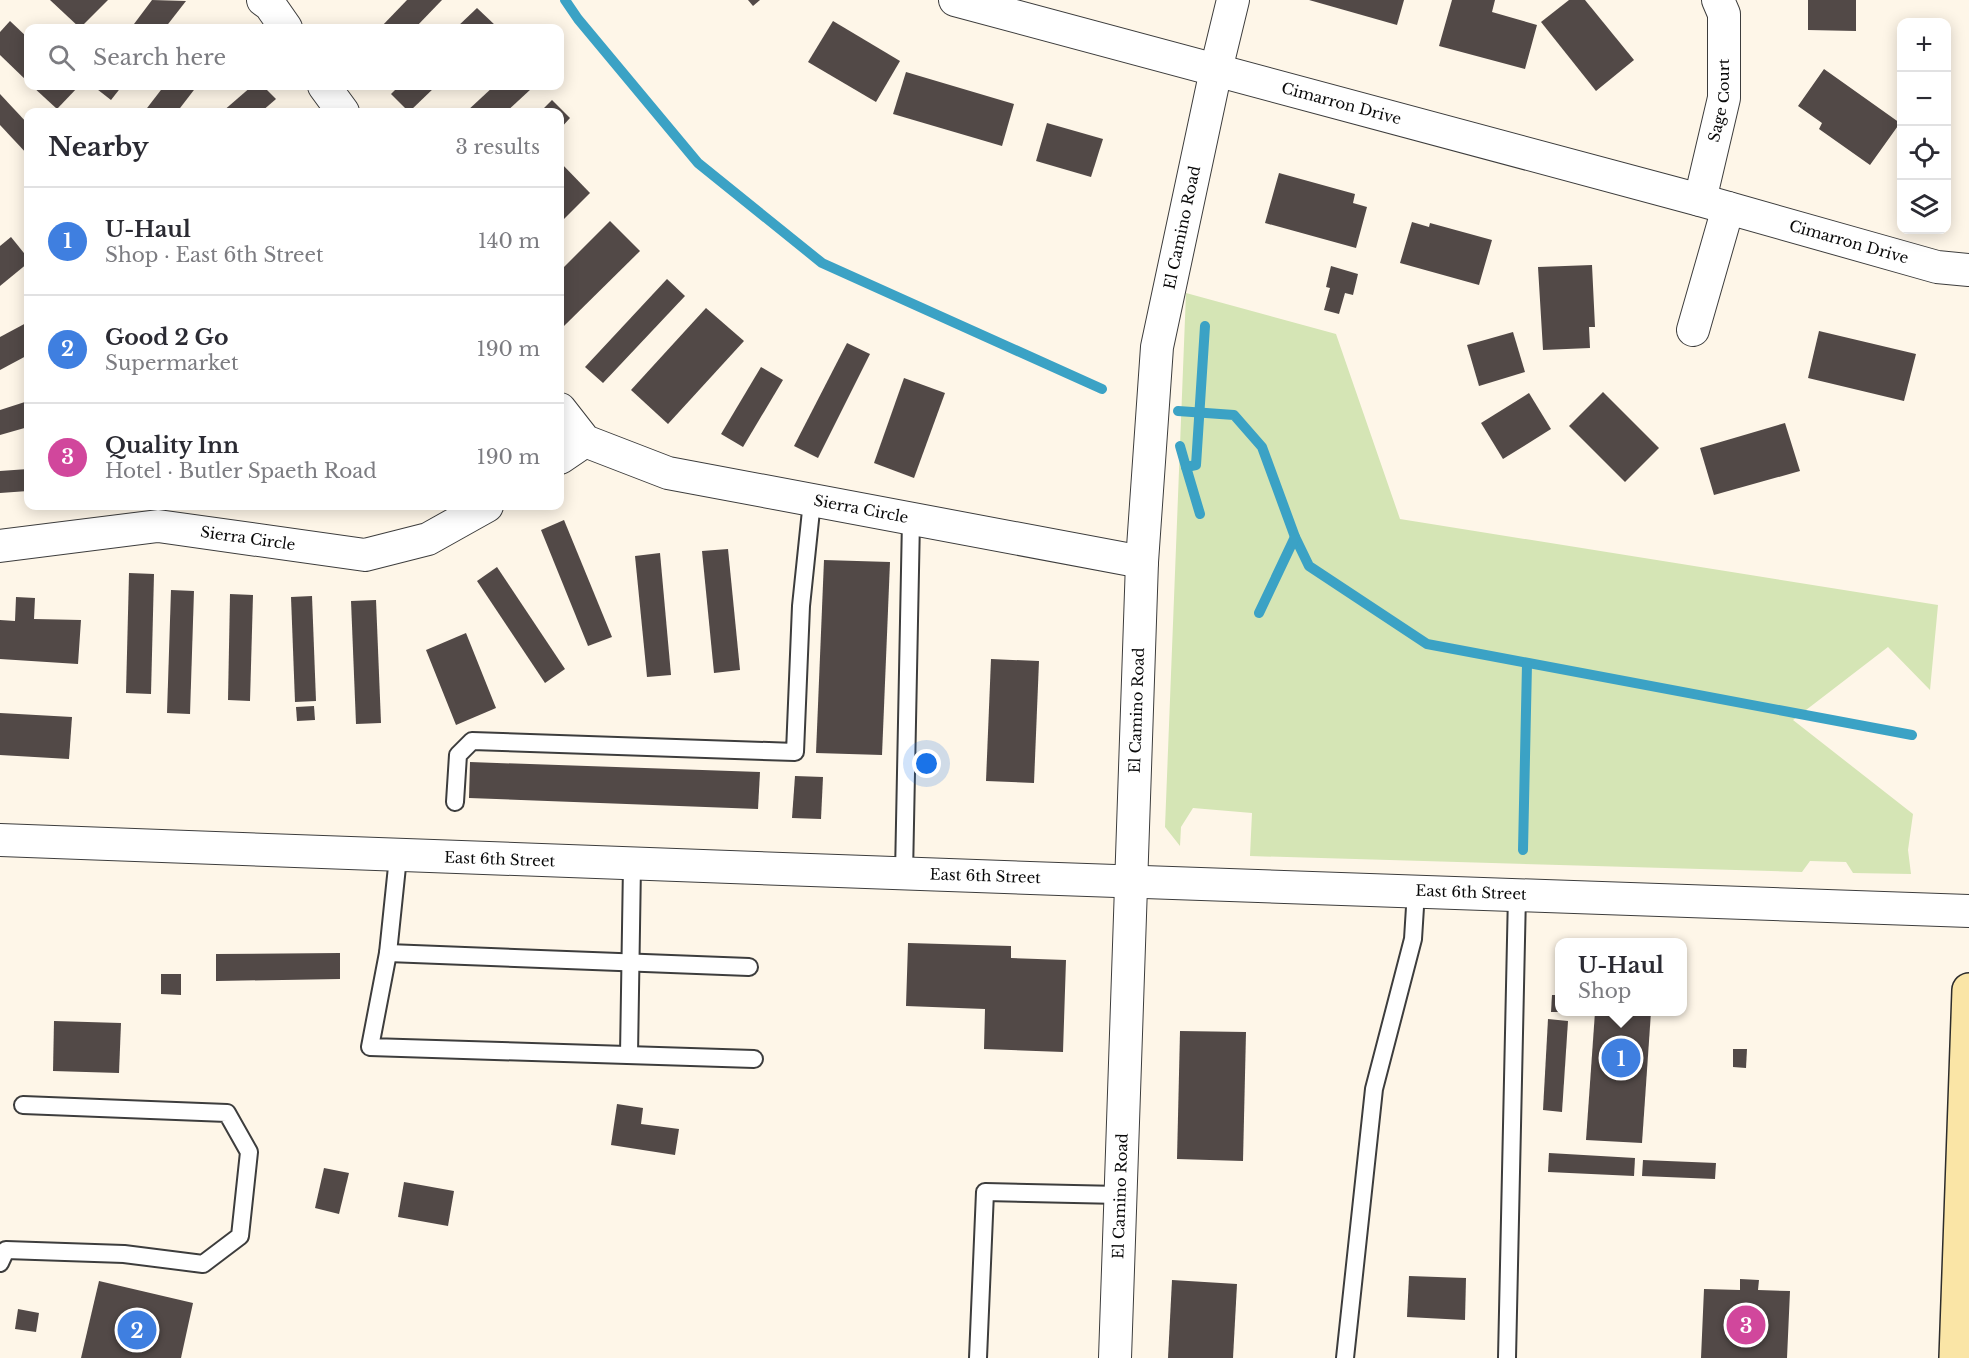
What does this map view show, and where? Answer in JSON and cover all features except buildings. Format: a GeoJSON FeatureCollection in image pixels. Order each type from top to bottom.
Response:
{"type":"FeatureCollection","features":[{"type":"Feature","properties":{"kind":"main road"},"geometry":{"type":"LineString","coordinates":[[1956,1358],[1969,990]]}},
{"type":"Feature","properties":{"kind":"street"},"geometry":{"type":"LineString","coordinates":[[262,0],[270,5],[283,24]]}},
{"type":"Feature","properties":{"kind":"street","name":"Cimarron Drive"},"geometry":{"type":"LineString","coordinates":[[955,0],[1714,204],[1937,267],[1969,270]]}},
{"type":"Feature","properties":{"kind":"street","name":"El Camino Road"},"geometry":{"type":"LineString","coordinates":[[1115,1358],[1142,562],[1157,346],[1233,0]]}},
{"type":"Feature","properties":{"kind":"street","name":"Sage Court"},"geometry":{"type":"LineString","coordinates":[[1714,204],[1724,98],[1724,14],[1718,0]]}},
{"type":"Feature","properties":{"kind":"street"},"geometry":{"type":"LineString","coordinates":[[327,90],[340,108]]}},
{"type":"Feature","properties":{"kind":"street"},"geometry":{"type":"LineString","coordinates":[[1693,330],[1714,204]]}},
{"type":"Feature","properties":{"kind":"street","name":"Sierra Circle"},"geometry":{"type":"LineString","coordinates":[[564,422],[572,449],[668,473],[1142,562]]}},
{"type":"Feature","properties":{"kind":"street","name":"Sierra Circle"},"geometry":{"type":"LineString","coordinates":[[0,546],[158,526],[365,555],[428,539],[480,510]]}},
{"type":"Feature","properties":{"kind":"street","name":"East 6th Street"},"geometry":{"type":"LineString","coordinates":[[0,840],[398,857],[1969,911]]}},
{"type":"Feature","properties":{"kind":"lane"},"geometry":{"type":"LineString","coordinates":[[455,802],[458,755],[472,741],[795,752],[801,606],[812,501]]}},
{"type":"Feature","properties":{"kind":"lane"},"geometry":{"type":"LineString","coordinates":[[904,874],[911,520]]}},
{"type":"Feature","properties":{"kind":"lane"},"geometry":{"type":"LineString","coordinates":[[398,857],[388,953],[370,1047],[754,1059]]}},
{"type":"Feature","properties":{"kind":"lane"},"geometry":{"type":"LineString","coordinates":[[629,1055],[632,865]]}},
{"type":"Feature","properties":{"kind":"lane"},"geometry":{"type":"LineString","coordinates":[[1345,1358],[1374,1089],[1413,939],[1416,891]]}},
{"type":"Feature","properties":{"kind":"lane"},"geometry":{"type":"LineString","coordinates":[[1508,1358],[1517,894]]}},
{"type":"Feature","properties":{"kind":"lane"},"geometry":{"type":"LineString","coordinates":[[388,953],[749,967]]}},
{"type":"Feature","properties":{"kind":"lane"},"geometry":{"type":"LineString","coordinates":[[0,1263],[6,1250],[124,1254],[203,1264],[240,1236],[249,1152],[227,1113],[23,1105]]}},
{"type":"Feature","properties":{"kind":"lane"},"geometry":{"type":"LineString","coordinates":[[978,1358],[984,1192],[1120,1195]]}},
{"type":"Feature","properties":{"kind":"green space"},"geometry":{"type":"Polygon","coordinates":[[[1186,293],[1336,334],[1400,519],[1938,605],[1930,690],[1888,647],[1793,720],[1913,814],[1908,850],[1911,874],[1853,873],[1846,862],[1810,861],[1802,872],[1250,856],[1252,813],[1193,808],[1181,827],[1180,846],[1165,827],[1186,293]]]}},
{"type":"Feature","properties":{"kind":"waterway"},"geometry":{"type":"LineString","coordinates":[[565,0],[578,19],[698,163],[822,263],[1102,389]]}},
{"type":"Feature","properties":{"kind":"waterway"},"geometry":{"type":"LineString","coordinates":[[1180,446],[1186,467],[1196,465],[1205,326]]}},
{"type":"Feature","properties":{"kind":"waterway"},"geometry":{"type":"LineString","coordinates":[[1178,411],[1234,415],[1262,447],[1295,537],[1309,566],[1427,644],[1912,735]]}},
{"type":"Feature","properties":{"kind":"waterway"},"geometry":{"type":"LineString","coordinates":[[1186,467],[1200,514]]}},
{"type":"Feature","properties":{"kind":"waterway"},"geometry":{"type":"LineString","coordinates":[[1259,613],[1295,537]]}},
{"type":"Feature","properties":{"kind":"waterway"},"geometry":{"type":"LineString","coordinates":[[1523,850],[1527,664]]}},
{"type":"Feature","properties":{"kind":"place","name":"U-Haul"},"geometry":{"type":"Point","coordinates":[1621,1058]}},
{"type":"Feature","properties":{"kind":"place","name":"Quality Inn"},"geometry":{"type":"Point","coordinates":[1746,1325]}},
{"type":"Feature","properties":{"kind":"place","name":"Good 2 Go"},"geometry":{"type":"Point","coordinates":[137,1330]}}]}
